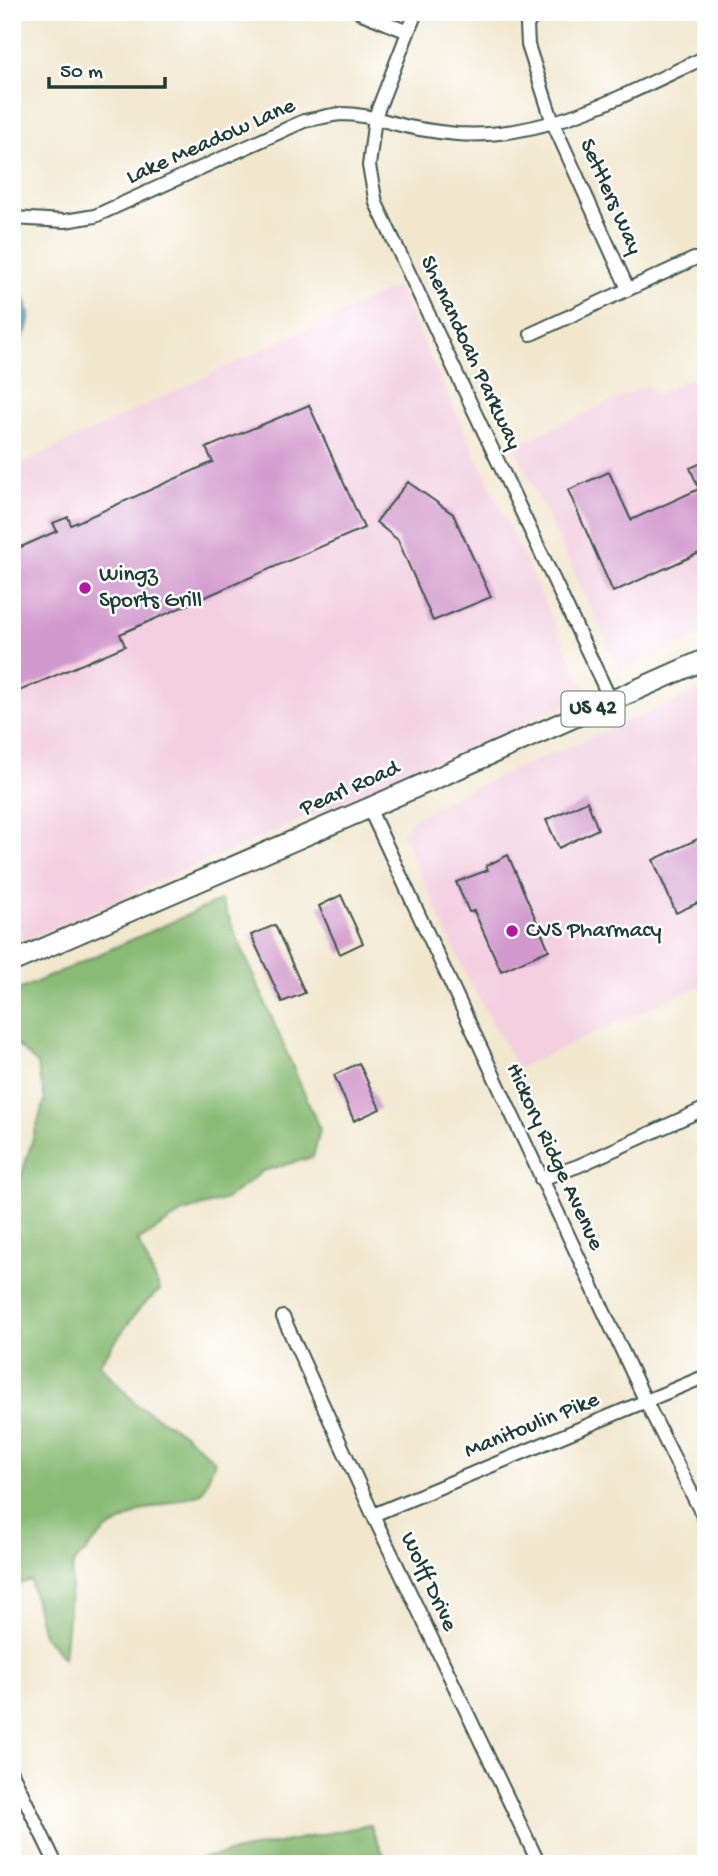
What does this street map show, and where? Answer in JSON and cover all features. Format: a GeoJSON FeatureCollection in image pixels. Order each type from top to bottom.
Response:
{"type":"FeatureCollection","features":[{"type":"Feature","properties":{"kind":"main road","name":"Pearl Road"},"geometry":{"type":"LineString","coordinates":[[12,962],[706,659]]}},
{"type":"Feature","properties":{"kind":"street"},"geometry":{"type":"LineString","coordinates":[[359,12],[408,32]]}},
{"type":"Feature","properties":{"kind":"street","name":"Shenandoah Parkway"},"geometry":{"type":"LineString","coordinates":[[416,12],[375,117],[369,166],[376,203],[611,701]]}},
{"type":"Feature","properties":{"kind":"street","name":"Settlers Way"},"geometry":{"type":"LineString","coordinates":[[543,12],[533,17],[527,25],[528,45],[553,123],[628,289]]}},
{"type":"Feature","properties":{"kind":"street","name":"Lake Meadow Lane"},"geometry":{"type":"LineString","coordinates":[[12,218],[65,221],[95,216],[304,121],[340,114],[375,117],[429,131],[459,134],[494,134],[524,130],[594,108],[706,57]]}},
{"type":"Feature","properties":{"kind":"street","name":"Settlers Way"},"geometry":{"type":"LineString","coordinates":[[531,334],[694,259]]}},
{"type":"Feature","properties":{"kind":"street","name":"Hickory Ridge Avenue"},"geometry":{"type":"LineString","coordinates":[[369,808],[646,1402],[706,1522]]}},
{"type":"Feature","properties":{"kind":"street"},"geometry":{"type":"LineString","coordinates":[[541,1179],[578,1166],[706,1108]]}},
{"type":"Feature","properties":{"kind":"street","name":"Wolff Drive"},"geometry":{"type":"LineString","coordinates":[[283,1317],[373,1515],[539,1864]]}},
{"type":"Feature","properties":{"kind":"street","name":"Manitoulin Pike"},"geometry":{"type":"LineString","coordinates":[[373,1515],[706,1376]]}},
{"type":"Feature","properties":{"kind":"street"},"geometry":{"type":"LineString","coordinates":[[12,1773],[55,1864]]}},
{"type":"Feature","properties":{"kind":"shaded area"},"geometry":{"type":"Polygon","coordinates":[[[397,286],[588,695],[25,940],[12,913],[12,468],[397,286]]]}},
{"type":"Feature","properties":{"kind":"shaded area"},"geometry":{"type":"Polygon","coordinates":[[[706,370],[706,633],[620,670],[514,446],[647,385],[656,395],[706,370]]]}},
{"type":"Feature","properties":{"kind":"shaded area"},"geometry":{"type":"Polygon","coordinates":[[[706,688],[706,983],[518,1068],[468,979],[402,834],[412,819],[460,793],[706,688]]]}},
{"type":"Feature","properties":{"kind":"green space"},"geometry":{"type":"Polygon","coordinates":[[[221,900],[320,1130],[313,1157],[263,1171],[226,1199],[184,1212],[138,1241],[160,1290],[139,1309],[99,1364],[137,1405],[183,1433],[215,1461],[202,1493],[141,1511],[105,1531],[73,1564],[64,1659],[43,1635],[30,1580],[12,1587],[12,1191],[17,1190],[45,1099],[37,1064],[12,1040],[12,993],[221,900]]]}},
{"type":"Feature","properties":{"kind":"green space"},"geometry":{"type":"Polygon","coordinates":[[[370,1825],[388,1864],[188,1864],[187,1861],[370,1825]]]}},
{"type":"Feature","properties":{"kind":"water"},"geometry":{"type":"Polygon","coordinates":[[[12,273],[26,302],[29,321],[27,330],[12,347],[12,273]]]}},
{"type":"Feature","properties":{"kind":"building"},"geometry":{"type":"Polygon","coordinates":[[[309,405],[364,528],[120,634],[125,646],[12,694],[12,551],[57,531],[53,523],[68,517],[71,525],[213,462],[206,448],[309,405]]]}},
{"type":"Feature","properties":{"kind":"building"},"geometry":{"type":"Polygon","coordinates":[[[706,461],[706,550],[613,592],[568,490],[609,472],[631,520],[699,489],[690,468],[706,461]]]}},
{"type":"Feature","properties":{"kind":"building"},"geometry":{"type":"Polygon","coordinates":[[[408,482],[453,514],[491,597],[433,621],[398,540],[376,522],[408,482]]]}},
{"type":"Feature","properties":{"kind":"building"},"geometry":{"type":"Polygon","coordinates":[[[587,801],[598,829],[559,848],[546,820],[587,801]]]}},
{"type":"Feature","properties":{"kind":"building"},"geometry":{"type":"Polygon","coordinates":[[[706,835],[706,899],[676,913],[653,860],[706,835]]]}},
{"type":"Feature","properties":{"kind":"building","name":"CVS Pharmacy"},"geometry":{"type":"Polygon","coordinates":[[[508,855],[549,950],[501,971],[474,911],[469,912],[456,882],[488,870],[486,866],[508,855]]]}},
{"type":"Feature","properties":{"kind":"building"},"geometry":{"type":"Polygon","coordinates":[[[341,895],[363,943],[340,954],[319,906],[341,895]]]}},
{"type":"Feature","properties":{"kind":"building"},"geometry":{"type":"Polygon","coordinates":[[[275,925],[305,993],[282,1002],[251,935],[275,925]]]}},
{"type":"Feature","properties":{"kind":"building"},"geometry":{"type":"Polygon","coordinates":[[[359,1063],[380,1109],[354,1121],[334,1075],[359,1063]]]}},
{"type":"Feature","properties":{"kind":"place","name":"Wingz Sports Grill"},"geometry":{"type":"Point","coordinates":[85,588]}},
{"type":"Feature","properties":{"kind":"place","name":"CVS Pharmacy"},"geometry":{"type":"Point","coordinates":[512,931]}}]}
